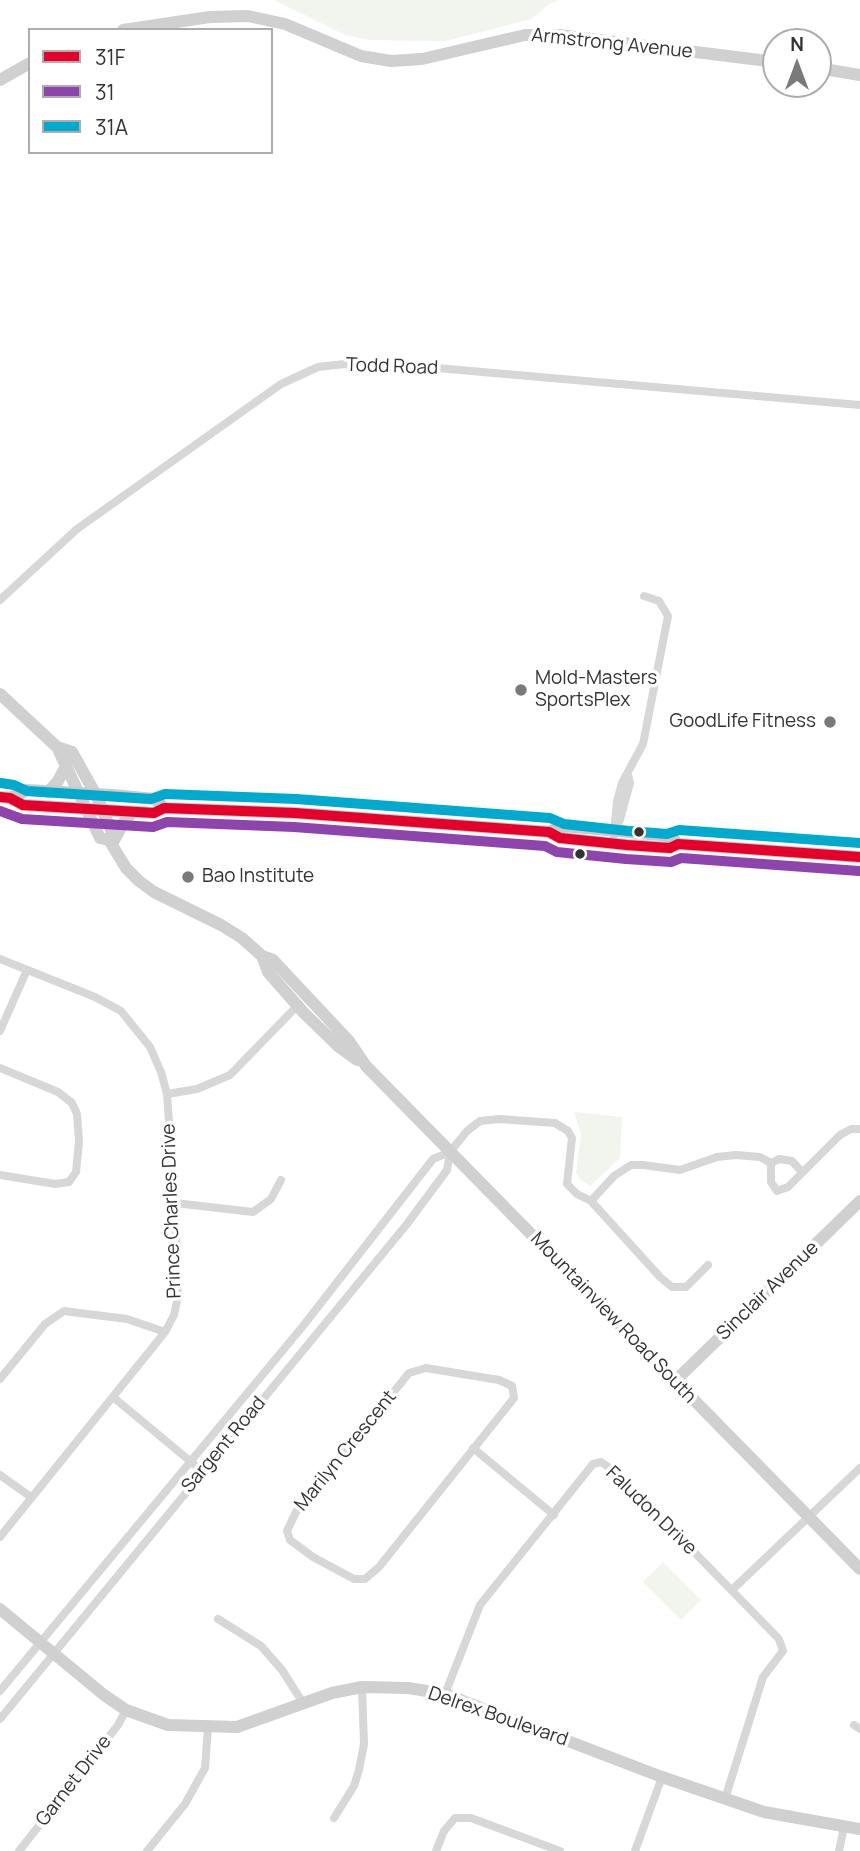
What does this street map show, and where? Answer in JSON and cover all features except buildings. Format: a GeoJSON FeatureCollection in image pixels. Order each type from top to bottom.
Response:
{"type":"FeatureCollection","features":[{"type":"Feature","properties":{"kind":"main road"},"geometry":{"type":"LineString","coordinates":[[5,797],[27,790],[155,799],[164,808]]}},
{"type":"Feature","properties":{"kind":"main road"},"geometry":{"type":"LineString","coordinates":[[5,797],[23,805],[133,812],[154,813],[164,808],[295,813],[549,832],[562,826],[613,837],[670,836],[678,844],[860,857]]}},
{"type":"Feature","properties":{"kind":"street","name":"Armstrong Avenue"},"geometry":{"type":"LineString","coordinates":[[137,28],[210,17],[248,16],[285,24],[361,56],[391,61],[422,59],[525,35],[559,35],[762,60]]}},
{"type":"Feature","properties":{"kind":"street"},"geometry":{"type":"LineString","coordinates":[[0,80],[28,64]]}},
{"type":"Feature","properties":{"kind":"street"},"geometry":{"type":"LineString","coordinates":[[832,70],[860,75]]}},
{"type":"Feature","properties":{"kind":"street","name":"Todd Road"},"geometry":{"type":"LineString","coordinates":[[0,600],[77,529],[102,510],[281,384],[318,368],[344,364],[414,366],[860,405]]}},
{"type":"Feature","properties":{"kind":"street"},"geometry":{"type":"LineString","coordinates":[[613,837],[622,783],[643,744],[668,616],[659,601],[644,596]]}},
{"type":"Feature","properties":{"kind":"street"},"geometry":{"type":"LineString","coordinates":[[0,694],[57,747],[87,809]]}},
{"type":"Feature","properties":{"kind":"street"},"geometry":{"type":"LineString","coordinates":[[57,747],[72,752],[103,810]]}},
{"type":"Feature","properties":{"kind":"street"},"geometry":{"type":"LineString","coordinates":[[48,792],[66,766]]}},
{"type":"Feature","properties":{"kind":"street","name":"Mountainview Road South"},"geometry":{"type":"LineString","coordinates":[[87,809],[100,838],[110,842],[139,881],[154,892],[221,925],[242,938],[262,956],[268,972],[302,1000],[339,1047],[366,1066],[860,1569]]}},
{"type":"Feature","properties":{"kind":"street","name":"Mountainview Road South"},"geometry":{"type":"LineString","coordinates":[[103,810],[113,832],[110,842]]}},
{"type":"Feature","properties":{"kind":"street"},"geometry":{"type":"LineString","coordinates":[[110,842],[133,812]]}},
{"type":"Feature","properties":{"kind":"street","name":"Prince Charles Drive"},"geometry":{"type":"LineString","coordinates":[[0,959],[95,997],[121,1011],[150,1047],[167,1094],[178,1297],[174,1315],[164,1332],[0,1537]]}},
{"type":"Feature","properties":{"kind":"street"},"geometry":{"type":"LineString","coordinates":[[0,1031],[27,970]]}},
{"type":"Feature","properties":{"kind":"street"},"geometry":{"type":"LineString","coordinates":[[167,1094],[197,1089],[230,1075],[302,1000]]}},
{"type":"Feature","properties":{"kind":"street"},"geometry":{"type":"LineString","coordinates":[[0,1068],[58,1092],[72,1103],[77,1114],[79,1141],[76,1172],[69,1182],[55,1184],[0,1175]]}},
{"type":"Feature","properties":{"kind":"street"},"geometry":{"type":"LineString","coordinates":[[450,1152],[467,1131],[480,1121],[499,1119],[555,1123],[568,1131],[572,1138],[567,1184],[577,1194],[591,1201],[672,1287],[686,1287],[708,1265]]}},
{"type":"Feature","properties":{"kind":"street"},"geometry":{"type":"LineString","coordinates":[[771,1163],[771,1182],[777,1191],[788,1187],[840,1135],[851,1129],[860,1129]]}},
{"type":"Feature","properties":{"kind":"street","name":"Sargent Road"},"geometry":{"type":"LineString","coordinates":[[0,1691],[303,1326],[433,1159],[450,1152]]}},
{"type":"Feature","properties":{"kind":"street","name":"Sargent Road"},"geometry":{"type":"LineString","coordinates":[[0,1719],[407,1224],[447,1170],[450,1152]]}},
{"type":"Feature","properties":{"kind":"street"},"geometry":{"type":"LineString","coordinates":[[591,1201],[614,1176],[631,1166],[680,1170],[717,1157],[736,1155],[761,1157],[771,1163]]}},
{"type":"Feature","properties":{"kind":"street"},"geometry":{"type":"LineString","coordinates":[[771,1163],[779,1159],[792,1161],[802,1172]]}},
{"type":"Feature","properties":{"kind":"street"},"geometry":{"type":"LineString","coordinates":[[175,1203],[253,1212],[271,1199],[281,1180]]}},
{"type":"Feature","properties":{"kind":"street","name":"Sinclair Avenue"},"geometry":{"type":"LineString","coordinates":[[676,1381],[860,1201]]}},
{"type":"Feature","properties":{"kind":"street"},"geometry":{"type":"LineString","coordinates":[[393,1213],[407,1224]]}},
{"type":"Feature","properties":{"kind":"street"},"geometry":{"type":"LineString","coordinates":[[0,1379],[45,1324],[64,1311],[127,1319],[164,1332]]}},
{"type":"Feature","properties":{"kind":"street"},"geometry":{"type":"LineString","coordinates":[[303,1326],[316,1334]]}},
{"type":"Feature","properties":{"kind":"street","name":"Marilyn Crescent"},"geometry":{"type":"LineString","coordinates":[[426,1368],[499,1380],[512,1386],[514,1398],[473,1448],[379,1567],[366,1579],[354,1579],[290,1540],[287,1531],[296,1513],[408,1373],[426,1368]]}},
{"type":"Feature","properties":{"kind":"street"},"geometry":{"type":"LineString","coordinates":[[113,1397],[202,1471]]}},
{"type":"Feature","properties":{"kind":"street"},"geometry":{"type":"LineString","coordinates":[[473,1448],[554,1515]]}},
{"type":"Feature","properties":{"kind":"street","name":"Faludon Drive"},"geometry":{"type":"LineString","coordinates":[[444,1694],[480,1605],[593,1464],[601,1462],[617,1473],[779,1639],[783,1651],[762,1677],[726,1799]]}},
{"type":"Feature","properties":{"kind":"street"},"geometry":{"type":"LineString","coordinates":[[732,1590],[860,1468]]}},
{"type":"Feature","properties":{"kind":"street"},"geometry":{"type":"LineString","coordinates":[[0,1475],[31,1497]]}},
{"type":"Feature","properties":{"kind":"street"},"geometry":{"type":"LineString","coordinates":[[119,1547],[133,1556]]}},
{"type":"Feature","properties":{"kind":"street","name":"Delrex Boulevard"},"geometry":{"type":"LineString","coordinates":[[0,1609],[104,1695],[126,1710],[168,1725],[237,1727],[332,1693],[362,1687],[408,1688],[444,1694],[662,1777],[764,1812],[860,1829]]}},
{"type":"Feature","properties":{"kind":"street"},"geometry":{"type":"LineString","coordinates":[[218,1619],[261,1646],[282,1670],[303,1703]]}},
{"type":"Feature","properties":{"kind":"street"},"geometry":{"type":"LineString","coordinates":[[334,1818],[354,1786],[365,1744],[362,1687]]}},
{"type":"Feature","properties":{"kind":"street","name":"Garnet Drive"},"geometry":{"type":"LineString","coordinates":[[19,1851],[118,1725],[126,1710]]}},
{"type":"Feature","properties":{"kind":"street"},"geometry":{"type":"LineString","coordinates":[[147,1851],[185,1804],[205,1768],[208,1728]]}},
{"type":"Feature","properties":{"kind":"street"},"geometry":{"type":"LineString","coordinates":[[635,1851],[662,1777]]}},
{"type":"Feature","properties":{"kind":"street"},"geometry":{"type":"LineString","coordinates":[[436,1851],[444,1831],[454,1818],[471,1818],[560,1851]]}},
{"type":"Feature","properties":{"kind":"street"},"geometry":{"type":"LineString","coordinates":[[839,1851],[844,1827]]}},
{"type":"Feature","properties":{"kind":"shaded area"},"geometry":{"type":"Polygon","coordinates":[[[274,0],[560,0],[551,3],[531,19],[446,41],[371,40],[345,35],[274,0]]]}},
{"type":"Feature","properties":{"kind":"shaded area"},"geometry":{"type":"Polygon","coordinates":[[[574,1112],[622,1117],[620,1158],[590,1186],[576,1173],[581,1134],[574,1112]]]}},
{"type":"Feature","properties":{"kind":"shaded area"},"geometry":{"type":"Polygon","coordinates":[[[663,1562],[701,1600],[681,1620],[643,1582],[663,1562]]]}},
{"type":"Feature","properties":{"kind":"transit line","name":"31A"},"geometry":{"type":"LineString","coordinates":[[1,783],[27,791],[151,799],[165,794],[296,799],[550,818],[564,824],[628,831],[667,834],[679,830],[860,843]]}},
{"type":"Feature","properties":{"kind":"transit line","name":"31F"},"geometry":{"type":"LineString","coordinates":[[0,797],[10,798],[23,805],[154,813],[164,808],[295,813],[549,832],[560,838],[627,845],[670,848],[678,844],[860,857]]}},
{"type":"Feature","properties":{"kind":"transit line","name":"31"},"geometry":{"type":"LineString","coordinates":[[0,811],[22,819],[153,827],[167,822],[294,827],[545,846],[557,852],[626,859],[671,862],[681,858],[859,871]]}},
{"type":"Feature","properties":{"kind":"place","name":"Mold-Masters SportsPlex"},"geometry":{"type":"Point","coordinates":[521,690]}},
{"type":"Feature","properties":{"kind":"place","name":"GoodLife Fitness"},"geometry":{"type":"Point","coordinates":[830,722]}},
{"type":"Feature","properties":{"kind":"place","name":"Bao Institute"},"geometry":{"type":"Point","coordinates":[188,877]}}]}
